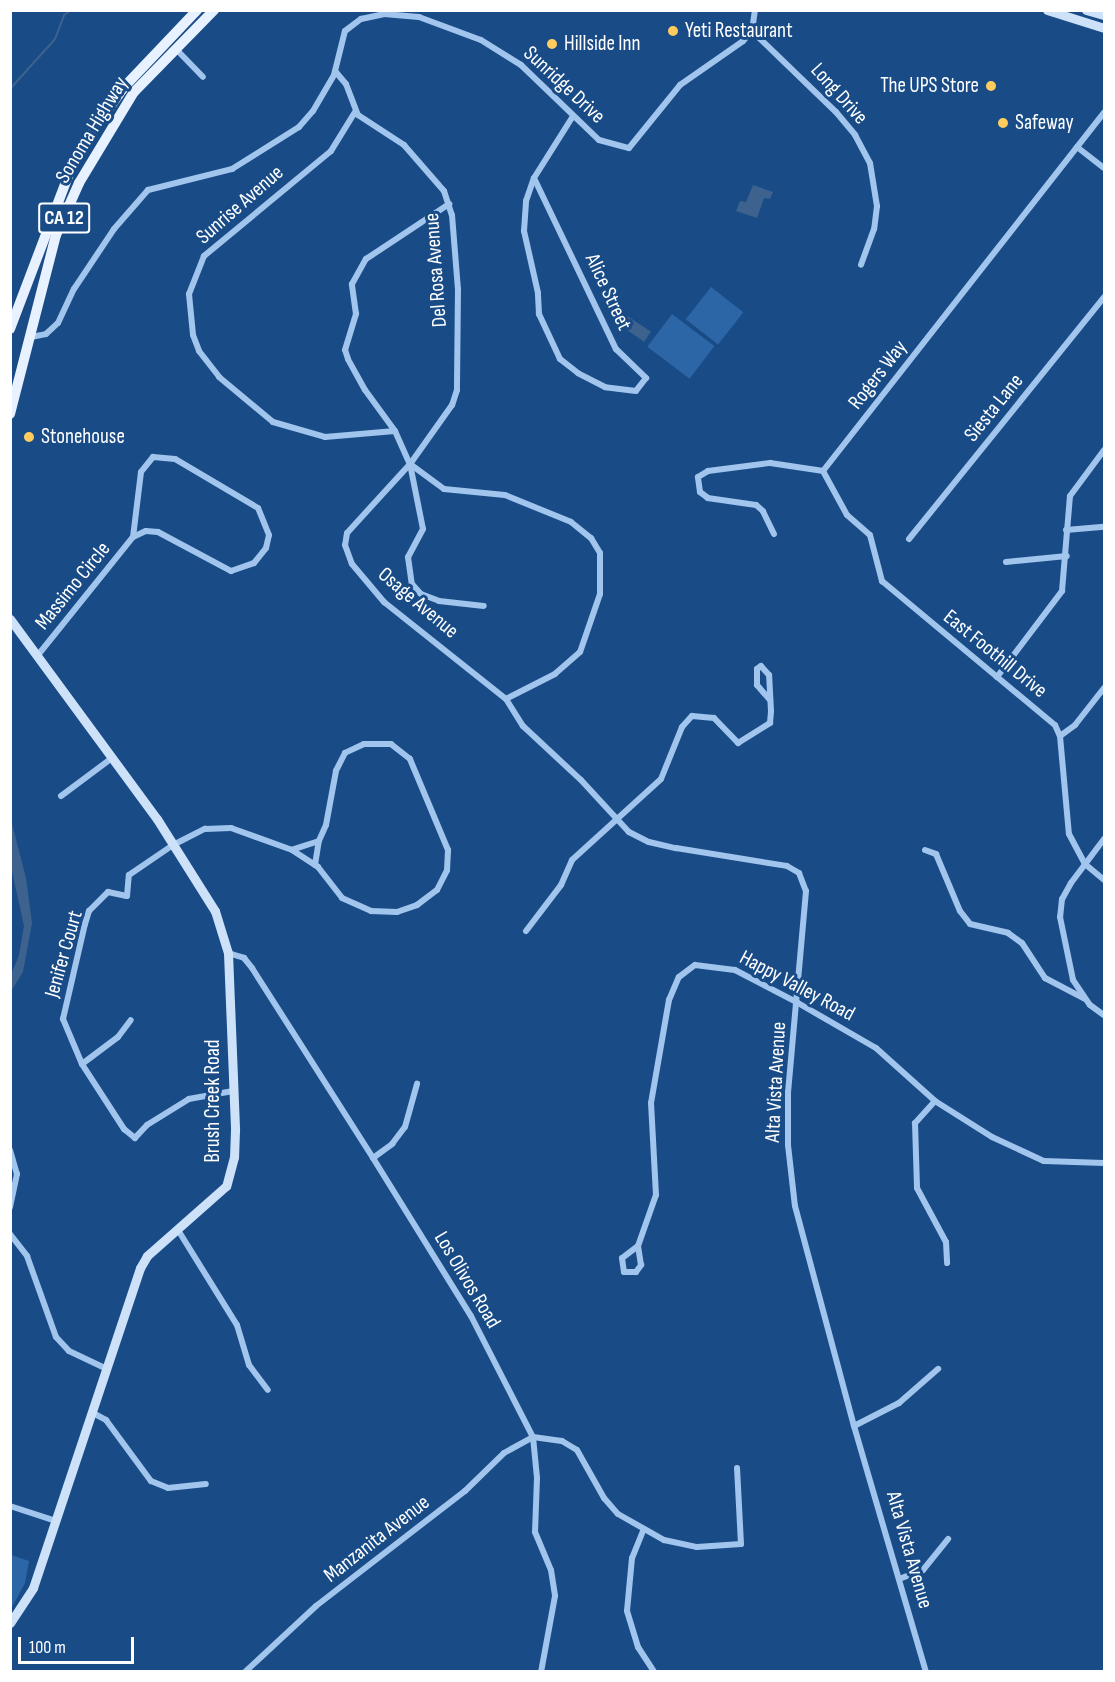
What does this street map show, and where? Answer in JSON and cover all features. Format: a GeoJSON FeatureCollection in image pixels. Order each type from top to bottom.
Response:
{"type":"FeatureCollection","features":[{"type":"Feature","properties":{"kind":"main road","name":"CA 12"},"geometry":{"type":"LineString","coordinates":[[172,43],[197,10]]}},
{"type":"Feature","properties":{"kind":"main road","name":"CA 12"},"geometry":{"type":"LineString","coordinates":[[172,43],[214,10]]}},
{"type":"Feature","properties":{"kind":"main road","name":"Sonoma Highway"},"geometry":{"type":"LineString","coordinates":[[10,329],[74,166],[96,126],[125,86],[172,43]]}},
{"type":"Feature","properties":{"kind":"main road","name":"Sonoma Highway"},"geometry":{"type":"LineString","coordinates":[[10,414],[56,235],[79,183],[134,92],[172,43]]}},
{"type":"Feature","properties":{"kind":"street"},"geometry":{"type":"LineString","coordinates":[[752,31],[755,10]]}},
{"type":"Feature","properties":{"kind":"street"},"geometry":{"type":"LineString","coordinates":[[1047,10],[1104,28]]}},
{"type":"Feature","properties":{"kind":"street"},"geometry":{"type":"LineString","coordinates":[[1086,10],[1104,15]]}},
{"type":"Feature","properties":{"kind":"street","name":"Sunridge Drive"},"geometry":{"type":"LineString","coordinates":[[31,337],[46,334],[58,324],[74,289],[114,229],[148,190],[232,169],[270,148],[314,111],[335,71],[340,43],[353,22],[384,14],[419,17],[500,51],[528,72],[599,140],[629,148],[680,85],[752,31]]}},
{"type":"Feature","properties":{"kind":"street","name":"Long Drive"},"geometry":{"type":"LineString","coordinates":[[752,31],[836,112],[855,135],[870,163],[877,206],[874,229],[861,265]]}},
{"type":"Feature","properties":{"kind":"street"},"geometry":{"type":"LineString","coordinates":[[172,43],[203,77]]}},
{"type":"Feature","properties":{"kind":"street"},"geometry":{"type":"LineString","coordinates":[[335,71],[346,84],[355,112]]}},
{"type":"Feature","properties":{"kind":"street","name":"Del Rosa Avenue"},"geometry":{"type":"LineString","coordinates":[[355,112],[404,145],[431,173],[449,204],[458,289],[457,390],[440,427],[410,464]]}},
{"type":"Feature","properties":{"kind":"street","name":"Sunrise Avenue"},"geometry":{"type":"LineString","coordinates":[[355,112],[331,151],[204,256],[193,278],[188,309],[199,351],[212,368],[273,422],[325,437],[395,431]]}},
{"type":"Feature","properties":{"kind":"street","name":"Rogers Way"},"geometry":{"type":"LineString","coordinates":[[823,471],[1104,112]]}},
{"type":"Feature","properties":{"kind":"street","name":"Alice Street"},"geometry":{"type":"LineString","coordinates":[[534,178],[616,349],[646,378],[636,391],[605,387],[578,373],[560,358],[539,314],[538,293],[524,231],[526,201],[534,178],[573,116]]}},
{"type":"Feature","properties":{"kind":"street"},"geometry":{"type":"LineString","coordinates":[[1077,147],[1104,168]]}},
{"type":"Feature","properties":{"kind":"street"},"geometry":{"type":"LineString","coordinates":[[449,204],[366,259],[357,270],[352,284],[356,314],[345,350],[364,390],[395,431],[410,464],[423,529],[408,557],[412,584],[421,594],[439,601],[484,606]]}},
{"type":"Feature","properties":{"kind":"street","name":"Siesta Lane"},"geometry":{"type":"LineString","coordinates":[[909,539],[1104,297]]}},
{"type":"Feature","properties":{"kind":"street"},"geometry":{"type":"LineString","coordinates":[[997,677],[1062,591],[1067,556],[1066,530],[1070,496],[1104,450]]}},
{"type":"Feature","properties":{"kind":"street","name":"Massimo Circle"},"geometry":{"type":"LineString","coordinates":[[38,655],[133,537],[141,472],[153,457],[175,459],[258,508],[269,535],[266,548],[254,563],[231,571],[158,532],[133,537]]}},
{"type":"Feature","properties":{"kind":"street"},"geometry":{"type":"LineString","coordinates":[[774,534],[763,511],[756,505],[708,498],[700,492],[698,477],[708,471],[770,463],[823,471]]}},
{"type":"Feature","properties":{"kind":"street"},"geometry":{"type":"LineString","coordinates":[[410,464],[444,489],[505,495],[571,522],[591,538],[600,553],[600,594],[591,629],[580,652],[555,674],[506,699]]}},
{"type":"Feature","properties":{"kind":"street","name":"Osage Avenue"},"geometry":{"type":"LineString","coordinates":[[410,464],[356,519],[346,533],[347,552],[369,588],[384,602],[506,699]]}},
{"type":"Feature","properties":{"kind":"street","name":"East Foothill Drive"},"geometry":{"type":"LineString","coordinates":[[823,471],[847,515],[870,535],[882,581],[1055,725],[1060,736]]}},
{"type":"Feature","properties":{"kind":"street"},"geometry":{"type":"LineString","coordinates":[[1066,530],[1104,527]]}},
{"type":"Feature","properties":{"kind":"street"},"geometry":{"type":"LineString","coordinates":[[1006,562],[1067,556]]}},
{"type":"Feature","properties":{"kind":"street","name":"Brush Creek Road"},"geometry":{"type":"LineString","coordinates":[[10,619],[112,758],[173,845],[215,911],[228,953],[234,1157],[229,1179],[213,1200],[147,1256],[140,1268],[33,1588],[10,1623]]}},
{"type":"Feature","properties":{"kind":"street"},"geometry":{"type":"LineString","coordinates":[[526,931],[561,885],[573,860],[661,779],[682,727],[692,716],[714,718],[738,743],[770,723],[770,700],[769,675],[766,668],[761,666],[757,669],[757,684],[770,700]]}},
{"type":"Feature","properties":{"kind":"street"},"geometry":{"type":"LineString","coordinates":[[1104,688],[1075,725],[1060,736],[1069,834],[1085,864],[1104,880]]}},
{"type":"Feature","properties":{"kind":"street","name":"Alta Vista Avenue"},"geometry":{"type":"LineString","coordinates":[[506,699],[523,726],[581,780],[629,832],[649,842],[775,862],[799,873],[806,891],[807,909],[788,1092],[788,1145],[795,1206],[854,1426],[926,1671]]}},
{"type":"Feature","properties":{"kind":"street"},"geometry":{"type":"LineString","coordinates":[[173,845],[205,829],[241,831],[292,850],[315,865],[351,904],[384,913],[396,912],[428,898],[447,870],[448,850],[410,759],[391,744],[364,744],[339,761],[315,865]]}},
{"type":"Feature","properties":{"kind":"street"},"geometry":{"type":"LineString","coordinates":[[61,796],[112,758]]}},
{"type":"Feature","properties":{"kind":"street"},"geometry":{"type":"LineString","coordinates":[[1085,999],[1073,980],[1064,952],[1060,917],[1062,899],[1104,839]]}},
{"type":"Feature","properties":{"kind":"street"},"geometry":{"type":"LineString","coordinates":[[292,850],[319,841]]}},
{"type":"Feature","properties":{"kind":"street","name":"Jenifer Court"},"geometry":{"type":"LineString","coordinates":[[173,845],[129,874],[127,896],[108,892],[89,911],[63,1019],[82,1064],[124,1129],[135,1138],[147,1125],[189,1099],[233,1091]]}},
{"type":"Feature","properties":{"kind":"street"},"geometry":{"type":"LineString","coordinates":[[925,850],[936,854],[960,911],[970,924],[1008,933],[1022,943],[1045,978],[1085,999],[1104,1015]]}},
{"type":"Feature","properties":{"kind":"street","name":"Los Olivos Road"},"geometry":{"type":"LineString","coordinates":[[228,953],[244,958],[252,968],[373,1158],[471,1316],[533,1437],[537,1478],[535,1532],[551,1570],[555,1596],[542,1671]]}},
{"type":"Feature","properties":{"kind":"street","name":"Happy Valley Road"},"geometry":{"type":"LineString","coordinates":[[638,1246],[620,1261],[624,1272],[639,1268],[638,1246],[656,1194],[651,1103],[669,1000],[679,976],[695,965],[719,965],[749,976],[876,1048],[935,1101],[992,1137],[1044,1161],[1104,1163]]}},
{"type":"Feature","properties":{"kind":"street"},"geometry":{"type":"LineString","coordinates":[[82,1064],[118,1037],[130,1020]]}},
{"type":"Feature","properties":{"kind":"street"},"geometry":{"type":"LineString","coordinates":[[373,1158],[392,1144],[405,1126],[417,1084]]}},
{"type":"Feature","properties":{"kind":"street"},"geometry":{"type":"LineString","coordinates":[[935,1101],[915,1124],[916,1177],[925,1205],[946,1242],[947,1263]]}},
{"type":"Feature","properties":{"kind":"street"},"geometry":{"type":"LineString","coordinates":[[10,1150],[17,1174],[10,1207]]}},
{"type":"Feature","properties":{"kind":"street"},"geometry":{"type":"LineString","coordinates":[[178,1230],[237,1325],[249,1365],[268,1390]]}},
{"type":"Feature","properties":{"kind":"street"},"geometry":{"type":"LineString","coordinates":[[10,1234],[27,1256],[56,1337],[69,1351],[107,1369]]}},
{"type":"Feature","properties":{"kind":"street"},"geometry":{"type":"LineString","coordinates":[[854,1426],[891,1408],[938,1369]]}},
{"type":"Feature","properties":{"kind":"street"},"geometry":{"type":"LineString","coordinates":[[93,1413],[106,1420],[151,1481],[168,1488],[206,1484]]}},
{"type":"Feature","properties":{"kind":"street"},"geometry":{"type":"LineString","coordinates":[[533,1437],[562,1440],[577,1450],[604,1498],[618,1514],[644,1531],[664,1540],[698,1547],[741,1544],[737,1468]]}},
{"type":"Feature","properties":{"kind":"street","name":"Manzanita Avenue"},"geometry":{"type":"LineString","coordinates":[[246,1671],[316,1606],[465,1491],[504,1454],[533,1437]]}},
{"type":"Feature","properties":{"kind":"street"},"geometry":{"type":"LineString","coordinates":[[10,1506],[56,1521]]}},
{"type":"Feature","properties":{"kind":"street"},"geometry":{"type":"LineString","coordinates":[[644,1531],[632,1558],[627,1611],[638,1647],[654,1671]]}},
{"type":"Feature","properties":{"kind":"street"},"geometry":{"type":"LineString","coordinates":[[899,1580],[922,1570],[948,1539]]}},
{"type":"Feature","properties":{"kind":"shaded area"},"geometry":{"type":"Polygon","coordinates":[[[753,185],[773,192],[770,199],[764,198],[757,218],[736,211],[740,201],[746,202],[753,185]]]}},
{"type":"Feature","properties":{"kind":"shaded area"},"geometry":{"type":"Polygon","coordinates":[[[711,287],[743,312],[718,345],[686,319],[711,287]]]}},
{"type":"Feature","properties":{"kind":"shaded area"},"geometry":{"type":"Polygon","coordinates":[[[672,314],[714,346],[690,379],[647,347],[672,314]]]}},
{"type":"Feature","properties":{"kind":"shaded area"},"geometry":{"type":"Polygon","coordinates":[[[626,315],[651,332],[644,342],[619,325],[626,315]]]}},
{"type":"Feature","properties":{"kind":"shaded area"},"geometry":{"type":"Polygon","coordinates":[[[11,820],[26,878],[32,923],[23,972],[11,991],[11,975],[19,955],[24,926],[11,867],[11,820]]]}},
{"type":"Feature","properties":{"kind":"shaded area"},"geometry":{"type":"Polygon","coordinates":[[[11,1555],[29,1561],[25,1583],[11,1609],[11,1555]]]}},
{"type":"Feature","properties":{"kind":"waterway"},"geometry":{"type":"LineString","coordinates":[[10,89],[55,39],[64,15],[71,10]]}},
{"type":"Feature","properties":{"kind":"place","name":"Yeti Restaurant"},"geometry":{"type":"Point","coordinates":[673,31]}},
{"type":"Feature","properties":{"kind":"place","name":"Hillside Inn"},"geometry":{"type":"Point","coordinates":[552,44]}},
{"type":"Feature","properties":{"kind":"place","name":"The UPS Store"},"geometry":{"type":"Point","coordinates":[991,86]}},
{"type":"Feature","properties":{"kind":"place","name":"Safeway"},"geometry":{"type":"Point","coordinates":[1003,123]}},
{"type":"Feature","properties":{"kind":"place","name":"Stonehouse"},"geometry":{"type":"Point","coordinates":[29,437]}}]}
